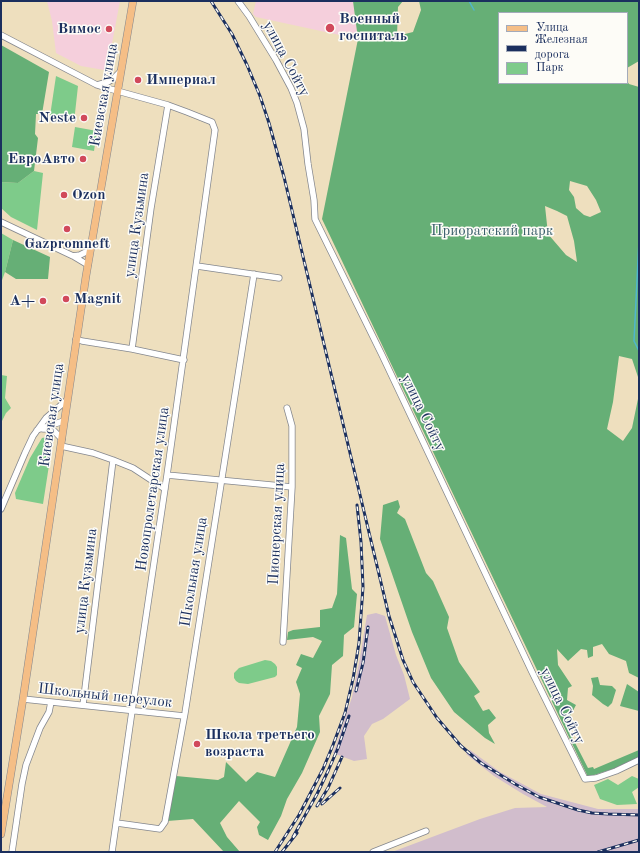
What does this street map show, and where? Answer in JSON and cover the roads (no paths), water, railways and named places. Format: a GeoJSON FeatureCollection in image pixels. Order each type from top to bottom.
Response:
{"type":"FeatureCollection","features":[{"type":"Feature","properties":{"kind":"main road","name":"Киевская улица"},"geometry":{"type":"LineString","coordinates":[[1,834],[23,699],[90,250],[133,1]]}},
{"type":"Feature","properties":{"kind":"street","name":"улица Сойту"},"geometry":{"type":"LineString","coordinates":[[238,1],[272,53],[291,88],[297,103],[304,129],[314,200],[315,219],[382,355],[532,672],[585,779],[596,778],[616,772],[639,760]]}},
{"type":"Feature","properties":{"kind":"street"},"geometry":{"type":"LineString","coordinates":[[1,34],[96,84],[168,105]]}},
{"type":"Feature","properties":{"kind":"street"},"geometry":{"type":"LineString","coordinates":[[96,84],[108,82],[121,71]]}},
{"type":"Feature","properties":{"kind":"street","name":"Новопролетарская улица"},"geometry":{"type":"LineString","coordinates":[[112,852],[216,130],[212,122],[168,105]]}},
{"type":"Feature","properties":{"kind":"street","name":"улица Кузьмина"},"geometry":{"type":"LineString","coordinates":[[132,349],[151,208],[168,105]]}},
{"type":"Feature","properties":{"kind":"street"},"geometry":{"type":"LineString","coordinates":[[1,222],[73,256],[88,265]]}},
{"type":"Feature","properties":{"kind":"street"},"geometry":{"type":"LineString","coordinates":[[73,256],[80,255],[90,250]]}},
{"type":"Feature","properties":{"kind":"street"},"geometry":{"type":"LineString","coordinates":[[197,266],[279,278]]}},
{"type":"Feature","properties":{"kind":"street","name":"Школьная улица"},"geometry":{"type":"LineString","coordinates":[[116,823],[160,829],[165,822],[184,716],[254,274]]}},
{"type":"Feature","properties":{"kind":"street"},"geometry":{"type":"LineString","coordinates":[[76,339],[184,360]]}},
{"type":"Feature","properties":{"kind":"street"},"geometry":{"type":"LineString","coordinates":[[1,508],[25,453],[37,430],[46,418],[67,400]]}},
{"type":"Feature","properties":{"kind":"street","name":"Пионерская улица"},"geometry":{"type":"LineString","coordinates":[[283,642],[292,487],[292,426],[287,408]]}},
{"type":"Feature","properties":{"kind":"street"},"geometry":{"type":"LineString","coordinates":[[46,418],[53,417],[64,421]]}},
{"type":"Feature","properties":{"kind":"street"},"geometry":{"type":"LineString","coordinates":[[37,430],[64,421]]}},
{"type":"Feature","properties":{"kind":"street"},"geometry":{"type":"LineString","coordinates":[[37,430],[48,429],[54,431],[61,443],[114,460],[133,468],[165,489]]}},
{"type":"Feature","properties":{"kind":"street","name":"улица Кузьмина"},"geometry":{"type":"LineString","coordinates":[[82,705],[114,460]]}},
{"type":"Feature","properties":{"kind":"street"},"geometry":{"type":"LineString","coordinates":[[167,475],[292,487]]}},
{"type":"Feature","properties":{"kind":"street","name":"Школьный переулок"},"geometry":{"type":"LineString","coordinates":[[23,699],[184,716]]}},
{"type":"Feature","properties":{"kind":"street"},"geometry":{"type":"LineString","coordinates":[[12,852],[26,765],[51,702]]}},
{"type":"Feature","properties":{"kind":"street"},"geometry":{"type":"LineString","coordinates":[[373,852],[426,831]]}},
{"type":"Feature","properties":{"kind":"waterway"},"geometry":{"type":"LineString","coordinates":[[469,1],[474,10]]}},
{"type":"Feature","properties":{"kind":"waterway"},"geometry":{"type":"LineString","coordinates":[[639,240],[634,341],[639,351]]}},
{"type":"Feature","properties":{"kind":"railway"},"geometry":{"type":"LineString","coordinates":[[211,1],[232,34],[247,65],[269,123],[284,177],[389,616],[403,660],[413,682],[437,718],[461,746],[481,763],[515,784],[539,797],[578,810],[592,813],[639,815]]}},
{"type":"Feature","properties":{"kind":"railway"},"geometry":{"type":"LineString","coordinates":[[275,852],[299,815],[323,769],[345,713],[359,643],[363,587],[361,542],[357,505]]}},
{"type":"Feature","properties":{"kind":"railway"},"geometry":{"type":"LineString","coordinates":[[356,691],[363,663],[368,627]]}},
{"type":"Feature","properties":{"kind":"railway"},"geometry":{"type":"LineString","coordinates":[[293,837],[328,771],[349,716]]}},
{"type":"Feature","properties":{"kind":"railway"},"geometry":{"type":"LineString","coordinates":[[317,806],[328,788],[342,757]]}},
{"type":"Feature","properties":{"kind":"railway"},"geometry":{"type":"LineString","coordinates":[[322,804],[340,788]]}},
{"type":"Feature","properties":{"kind":"railway"},"geometry":{"type":"LineString","coordinates":[[282,852],[297,833]]}},
{"type":"Feature","properties":{"kind":"railway"},"geometry":{"type":"LineString","coordinates":[[598,852],[639,840]]}},
{"type":"Feature","properties":{"kind":"place","name":"Военный госпиталь"},"geometry":{"type":"Point","coordinates":[330,28]}},
{"type":"Feature","properties":{"kind":"place","name":"Вимос"},"geometry":{"type":"Point","coordinates":[109,29]}},
{"type":"Feature","properties":{"kind":"place","name":"Империал"},"geometry":{"type":"Point","coordinates":[138,80]}},
{"type":"Feature","properties":{"kind":"place","name":"Neste"},"geometry":{"type":"Point","coordinates":[84,118]}},
{"type":"Feature","properties":{"kind":"place","name":"ЕвроАвто"},"geometry":{"type":"Point","coordinates":[83,159]}},
{"type":"Feature","properties":{"kind":"place","name":"Ozon"},"geometry":{"type":"Point","coordinates":[64,195]}},
{"type":"Feature","properties":{"kind":"place","name":"Gazpromneft"},"geometry":{"type":"Point","coordinates":[67,229]}},
{"type":"Feature","properties":{"kind":"place","name":"Magnit"},"geometry":{"type":"Point","coordinates":[66,299]}},
{"type":"Feature","properties":{"kind":"place","name":"А+"},"geometry":{"type":"Point","coordinates":[43,301]}},
{"type":"Feature","properties":{"kind":"place","name":"Школа третьего возраста"},"geometry":{"type":"Point","coordinates":[197,744]}},
{"type":"Feature","properties":{"kind":"park label","name":"Приоратский парк"},"geometry":{"type":"Point","coordinates":[492,231]}}]}
